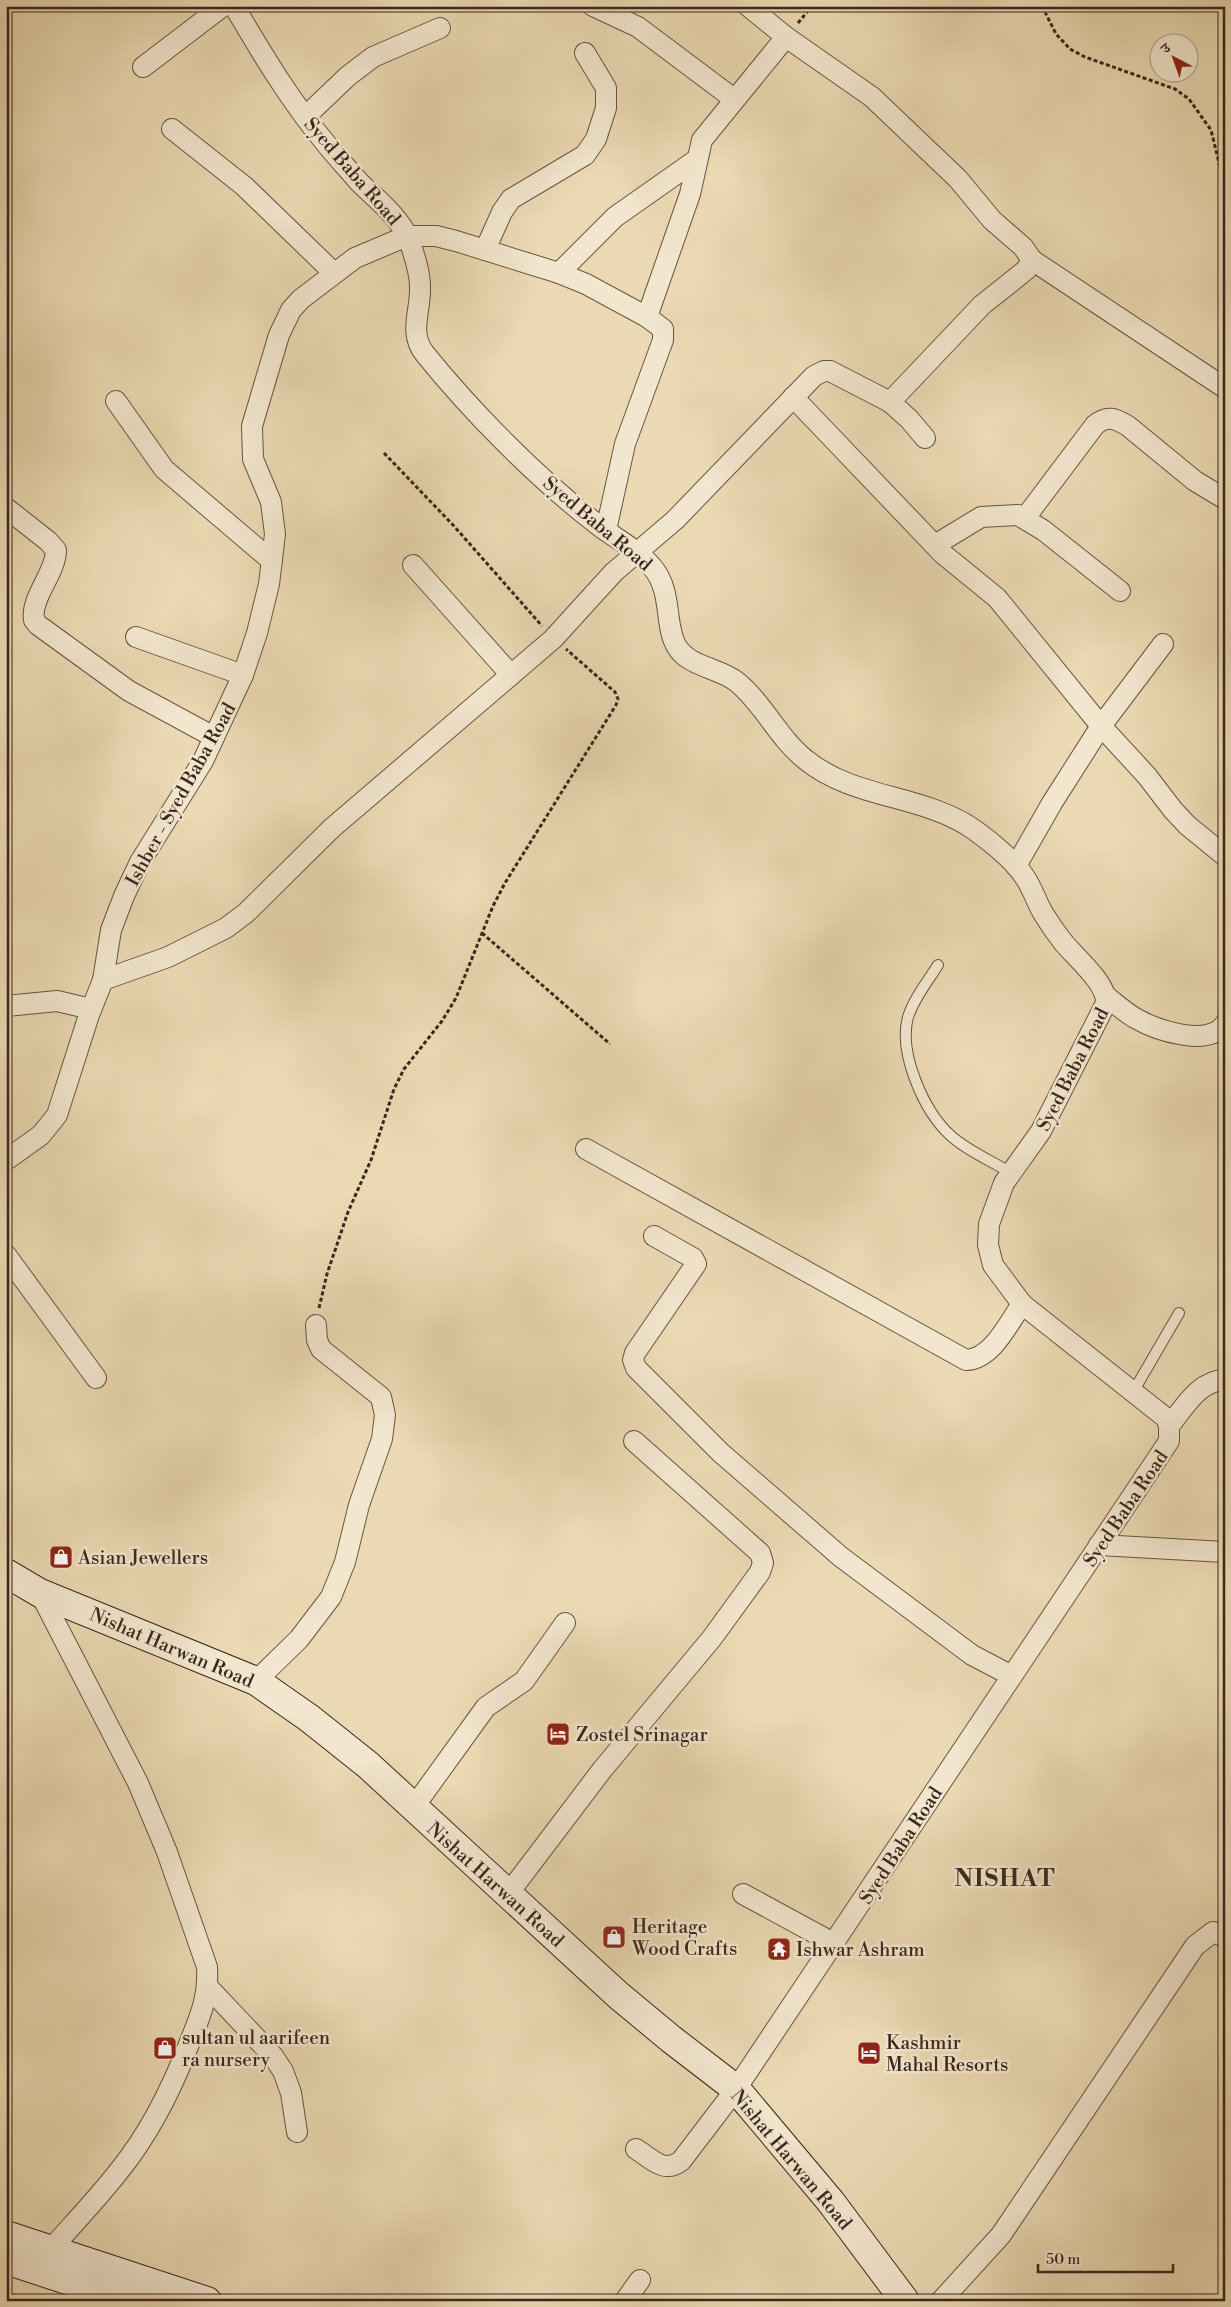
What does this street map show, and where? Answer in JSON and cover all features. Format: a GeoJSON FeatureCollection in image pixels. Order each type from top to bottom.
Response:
{"type":"FeatureCollection","features":[{"type":"Feature","properties":{"kind":"main road","name":"Nishat Harwan Road"},"geometry":{"type":"LineString","coordinates":[[6,1573],[40,1593],[256,1680],[368,1764],[413,1808],[633,2007],[736,2089],[831,2202],[905,2301]]}},
{"type":"Feature","properties":{"kind":"main road"},"geometry":{"type":"LineString","coordinates":[[6,2235],[206,2301]]}},
{"type":"Feature","properties":{"kind":"main road"},"geometry":{"type":"LineString","coordinates":[[6,2260],[131,2301]]}},
{"type":"Feature","properties":{"kind":"street"},"geometry":{"type":"LineString","coordinates":[[143,67],[223,6]]}},
{"type":"Feature","properties":{"kind":"street","name":"Syed Baba Road"},"geometry":{"type":"LineString","coordinates":[[234,6],[305,117],[352,174],[399,223],[408,236],[420,278],[421,290],[415,330],[419,345],[454,388],[511,447],[586,515],[652,566],[659,577],[669,608],[673,638],[678,649],[686,657],[730,677],[739,684],[754,698],[785,739],[807,762],[830,776],[964,824],[1016,866],[1024,876],[1053,930],[1101,985],[1107,997],[1106,1003],[1041,1130],[1004,1183],[989,1224],[988,1244],[993,1264],[1022,1304],[1166,1418],[1169,1426],[1169,1441],[1166,1449],[1099,1545],[835,1944],[736,2089],[681,2161],[675,2166],[664,2166],[636,2149]]}},
{"type":"Feature","properties":{"kind":"street"},"geometry":{"type":"LineString","coordinates":[[594,6],[638,27],[734,98]]}},
{"type":"Feature","properties":{"kind":"street"},"geometry":{"type":"LineString","coordinates":[[748,6],[790,33],[872,97],[958,179],[992,220],[1023,247],[1032,260],[1225,388]]}},
{"type":"Feature","properties":{"kind":"street"},"geometry":{"type":"LineString","coordinates":[[305,117],[348,76],[373,57],[440,28]]}},
{"type":"Feature","properties":{"kind":"street"},"geometry":{"type":"LineString","coordinates":[[647,317],[690,194],[696,160],[702,140],[734,98],[790,33]]}},
{"type":"Feature","properties":{"kind":"street"},"geometry":{"type":"LineString","coordinates":[[485,250],[502,212],[512,199],[584,155],[596,139],[606,108],[607,94],[606,88],[585,53]]}},
{"type":"Feature","properties":{"kind":"street"},"geometry":{"type":"LineString","coordinates":[[172,129],[244,186],[334,273]]}},
{"type":"Feature","properties":{"kind":"street"},"geometry":{"type":"LineString","coordinates":[[559,273],[615,218],[696,160]]}},
{"type":"Feature","properties":{"kind":"street"},"geometry":{"type":"LineString","coordinates":[[408,236],[436,236],[559,273],[586,284],[647,317],[663,329],[663,340],[625,444],[606,530]]}},
{"type":"Feature","properties":{"kind":"street","name":"Ishber - Syed Baba Road"},"geometry":{"type":"LineString","coordinates":[[6,1160],[41,1134],[57,1115],[102,980],[111,930],[124,896],[140,862],[193,777],[214,737],[243,675],[258,633],[272,561],[274,518],[271,502],[253,459],[252,426],[279,335],[290,310],[334,273],[355,258],[408,236]]}},
{"type":"Feature","properties":{"kind":"street"},"geometry":{"type":"LineString","coordinates":[[890,402],[982,305],[1026,270],[1032,260]]}},
{"type":"Feature","properties":{"kind":"street"},"geometry":{"type":"LineString","coordinates":[[102,980],[168,957],[217,932],[246,912],[332,828],[553,638],[614,572],[675,520],[814,376],[824,370],[830,371],[890,402],[909,419],[925,438]]}},
{"type":"Feature","properties":{"kind":"street"},"geometry":{"type":"LineString","coordinates":[[793,397],[935,545],[997,598],[1101,726],[1147,776],[1177,815],[1225,856]]}},
{"type":"Feature","properties":{"kind":"street"},"geometry":{"type":"LineString","coordinates":[[116,401],[164,469],[272,561]]}},
{"type":"Feature","properties":{"kind":"street"},"geometry":{"type":"LineString","coordinates":[[1025,518],[1095,425],[1107,417],[1116,418],[1128,426],[1195,481],[1225,499]]}},
{"type":"Feature","properties":{"kind":"street"},"geometry":{"type":"LineString","coordinates":[[6,508],[48,541],[56,550],[54,562],[34,608],[34,620],[38,625],[129,691],[214,737]]}},
{"type":"Feature","properties":{"kind":"street"},"geometry":{"type":"LineString","coordinates":[[935,545],[981,517],[1018,515],[1025,518],[1120,591]]}},
{"type":"Feature","properties":{"kind":"street"},"geometry":{"type":"LineString","coordinates":[[413,565],[511,675]]}},
{"type":"Feature","properties":{"kind":"street"},"geometry":{"type":"LineString","coordinates":[[136,637],[243,675]]}},
{"type":"Feature","properties":{"kind":"street"},"geometry":{"type":"LineString","coordinates":[[1016,866],[1052,803],[1101,726],[1163,644]]}},
{"type":"Feature","properties":{"kind":"street"},"geometry":{"type":"LineString","coordinates":[[1107,997],[1142,1021],[1192,1037],[1216,1033],[1225,1024]]}},
{"type":"Feature","properties":{"kind":"street"},"geometry":{"type":"LineString","coordinates":[[6,1006],[57,1001],[91,1010]]}},
{"type":"Feature","properties":{"kind":"street"},"geometry":{"type":"LineString","coordinates":[[586,1149],[966,1360],[980,1358],[988,1352],[1022,1304]]}},
{"type":"Feature","properties":{"kind":"street"},"geometry":{"type":"LineString","coordinates":[[654,1236],[692,1258],[696,1264],[635,1353],[633,1360],[636,1368],[721,1453],[842,1557],[972,1655],[1012,1676]]}},
{"type":"Feature","properties":{"kind":"street"},"geometry":{"type":"LineString","coordinates":[[6,1255],[96,1378]]}},
{"type":"Feature","properties":{"kind":"street"},"geometry":{"type":"LineString","coordinates":[[256,1680],[300,1639],[331,1597],[345,1562],[360,1505],[382,1439],[385,1415],[380,1397],[321,1350],[317,1340],[316,1325]]}},
{"type":"Feature","properties":{"kind":"street"},"geometry":{"type":"LineString","coordinates":[[1169,1426],[1197,1392],[1207,1385],[1225,1380]]}},
{"type":"Feature","properties":{"kind":"street"},"geometry":{"type":"LineString","coordinates":[[508,1894],[602,1770],[717,1632],[760,1572],[763,1563],[760,1553],[634,1441]]}},
{"type":"Feature","properties":{"kind":"street"},"geometry":{"type":"LineString","coordinates":[[1099,1545],[1225,1552]]}},
{"type":"Feature","properties":{"kind":"street"},"geometry":{"type":"LineString","coordinates":[[40,1593],[146,1800],[167,1852],[207,1967],[208,1987],[203,2011],[177,2074],[143,2136],[120,2170],[51,2249]]}},
{"type":"Feature","properties":{"kind":"street"},"geometry":{"type":"LineString","coordinates":[[413,1808],[486,1707],[524,1681],[565,1623]]}},
{"type":"Feature","properties":{"kind":"street"},"geometry":{"type":"LineString","coordinates":[[743,1894],[835,1944]]}},
{"type":"Feature","properties":{"kind":"street"},"geometry":{"type":"LineString","coordinates":[[941,2301],[1001,2235],[1195,1946],[1213,1932],[1225,1937]]}},
{"type":"Feature","properties":{"kind":"street"},"geometry":{"type":"LineString","coordinates":[[208,1987],[274,2056],[283,2071],[291,2093],[297,2132]]}},
{"type":"Feature","properties":{"kind":"street"},"geometry":{"type":"LineString","coordinates":[[625,2301],[640,2280]]}},
{"type":"Feature","properties":{"kind":"lane"},"geometry":{"type":"LineString","coordinates":[[938,965],[913,1005],[907,1019],[906,1037],[910,1064],[917,1086],[940,1124],[951,1136],[1011,1173]]}},
{"type":"Feature","properties":{"kind":"lane"},"geometry":{"type":"LineString","coordinates":[[1133,1392],[1179,1313]]}},
{"type":"Feature","properties":{"kind":"path"},"geometry":{"type":"LineString","coordinates":[[790,33],[812,6]]}},
{"type":"Feature","properties":{"kind":"path"},"geometry":{"type":"LineString","coordinates":[[1042,6],[1056,34],[1070,48],[1085,57],[1174,89],[1188,99],[1210,130],[1225,187]]}},
{"type":"Feature","properties":{"kind":"path"},"geometry":{"type":"LineString","coordinates":[[316,1325],[327,1274],[348,1212],[371,1160],[394,1089],[404,1069],[442,1021],[456,998],[482,933],[505,883],[613,712],[618,699],[615,692],[553,638],[453,525],[384,453]]}},
{"type":"Feature","properties":{"kind":"path"},"geometry":{"type":"LineString","coordinates":[[482,933],[610,1044]]}},
{"type":"Feature","properties":{"kind":"water"},"geometry":{"type":"Polygon","coordinates":[[[6,2292],[33,2301],[6,2301],[6,2292]]]}},
{"type":"Feature","properties":{"kind":"place","name":"Asian Jewellers"},"geometry":{"type":"Point","coordinates":[61,1557]}},
{"type":"Feature","properties":{"kind":"place","name":"Zostel Srinagar"},"geometry":{"type":"Point","coordinates":[558,1734]}},
{"type":"Feature","properties":{"kind":"place","name":"Heritage Wood Crafts"},"geometry":{"type":"Point","coordinates":[614,1937]}},
{"type":"Feature","properties":{"kind":"place","name":"Ishwar Ashram"},"geometry":{"type":"Point","coordinates":[779,1949]}},
{"type":"Feature","properties":{"kind":"place","name":"sultan ul aarifeen ra nursery"},"geometry":{"type":"Point","coordinates":[165,2048]}},
{"type":"Feature","properties":{"kind":"place","name":"Kashmir Mahal Resorts"},"geometry":{"type":"Point","coordinates":[869,2053]}},
{"type":"Feature","properties":{"kind":"district","name":"NISHAT"},"geometry":{"type":"Point","coordinates":[1005,1878]}}]}
